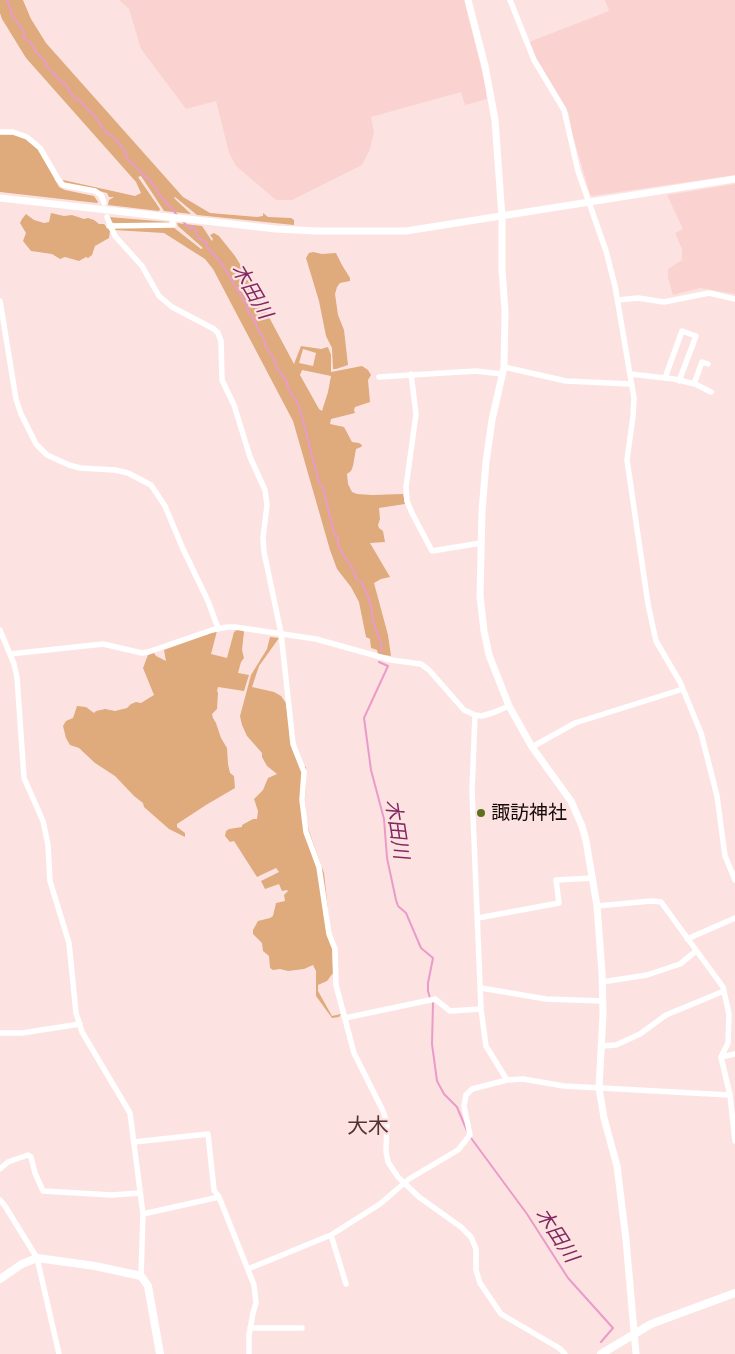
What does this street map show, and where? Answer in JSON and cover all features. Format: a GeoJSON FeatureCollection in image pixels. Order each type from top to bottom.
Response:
{"type":"FeatureCollection","features":[{"type":"Feature","properties":{"kind":"main road"},"geometry":{"type":"LineString","coordinates":[[0,1279],[22,1264],[37,1258],[95,1266],[141,1276],[148,1286],[160,1354]]}},
{"type":"Feature","properties":{"kind":"main road"},"geometry":{"type":"LineString","coordinates":[[601,1354],[651,1324],[735,1293]]}},
{"type":"Feature","properties":{"kind":"street"},"geometry":{"type":"LineString","coordinates":[[468,0],[485,66],[495,120],[502,217],[502,269],[505,311],[503,370],[492,420],[486,462],[480,596],[484,631],[489,655],[508,706],[532,747],[560,784],[578,815],[586,841],[597,906],[602,982],[599,1088],[604,1118],[618,1174],[636,1354]]}},
{"type":"Feature","properties":{"kind":"street"},"geometry":{"type":"LineString","coordinates":[[510,0],[534,60],[564,110],[578,171],[606,251],[618,300],[634,398],[627,460],[648,604],[656,641],[683,689],[701,733],[718,796],[725,856],[735,880]]}},
{"type":"Feature","properties":{"kind":"street"},"geometry":{"type":"LineString","coordinates":[[0,132],[14,132],[27,137],[44,153],[60,182],[68,186],[95,192],[101,195],[104,203]]}},
{"type":"Feature","properties":{"kind":"street"},"geometry":{"type":"LineString","coordinates":[[0,198],[284,229],[406,231],[735,179]]}},
{"type":"Feature","properties":{"kind":"street"},"geometry":{"type":"LineString","coordinates":[[107,217],[115,236],[142,266],[155,291],[165,302],[214,329],[220,336],[222,380],[234,405],[250,457],[265,490],[267,505],[263,538],[264,552],[281,634],[293,744],[304,772],[302,800],[306,832],[319,867],[329,934],[336,949],[336,985],[354,1054],[383,1111],[387,1123],[386,1151],[388,1162],[404,1183],[418,1197],[461,1227],[471,1237],[476,1249],[476,1270],[480,1283],[501,1314],[559,1348],[565,1354]]}},
{"type":"Feature","properties":{"kind":"street"},"geometry":{"type":"LineString","coordinates":[[110,226],[173,225],[173,217]]}},
{"type":"Feature","properties":{"kind":"street"},"geometry":{"type":"LineString","coordinates":[[618,300],[638,298],[664,302],[709,293],[735,299]]}},
{"type":"Feature","properties":{"kind":"street"},"geometry":{"type":"LineString","coordinates":[[0,301],[16,399],[21,414],[36,444],[47,455],[68,465],[128,473],[151,485],[165,506],[208,601],[218,628]]}},
{"type":"Feature","properties":{"kind":"street"},"geometry":{"type":"LineString","coordinates":[[664,378],[682,331],[696,336],[679,381]]}},
{"type":"Feature","properties":{"kind":"street"},"geometry":{"type":"LineString","coordinates":[[694,384],[702,362],[708,364]]}},
{"type":"Feature","properties":{"kind":"street"},"geometry":{"type":"LineString","coordinates":[[379,377],[503,370],[566,381],[631,384]]}},
{"type":"Feature","properties":{"kind":"street"},"geometry":{"type":"LineString","coordinates":[[411,374],[416,414],[406,487],[407,501],[432,551],[481,543]]}},
{"type":"Feature","properties":{"kind":"street"},"geometry":{"type":"LineString","coordinates":[[630,374],[694,384],[711,392]]}},
{"type":"Feature","properties":{"kind":"street"},"geometry":{"type":"LineString","coordinates":[[10,654],[103,644],[142,653],[218,628],[235,627],[316,640],[390,660],[421,664],[429,670],[464,710],[475,716],[496,712],[508,706]]}},
{"type":"Feature","properties":{"kind":"street"},"geometry":{"type":"LineString","coordinates":[[0,630],[17,677],[24,778],[43,821],[48,845],[50,881],[69,943],[76,1014],[82,1032],[130,1113],[143,1214],[141,1276]]}},
{"type":"Feature","properties":{"kind":"street"},"geometry":{"type":"LineString","coordinates":[[532,747],[575,723],[683,689]]}},
{"type":"Feature","properties":{"kind":"street"},"geometry":{"type":"LineString","coordinates":[[475,716],[472,791],[481,1009],[486,1046],[507,1080]]}},
{"type":"Feature","properties":{"kind":"street"},"geometry":{"type":"LineString","coordinates":[[478,918],[559,903],[556,880],[592,878]]}},
{"type":"Feature","properties":{"kind":"street"},"geometry":{"type":"LineString","coordinates":[[597,906],[658,901],[665,907],[723,987],[729,1014],[728,1043],[722,1057],[730,1095],[735,1141]]}},
{"type":"Feature","properties":{"kind":"street"},"geometry":{"type":"LineString","coordinates":[[687,939],[735,918]]}},
{"type":"Feature","properties":{"kind":"street"},"geometry":{"type":"LineString","coordinates":[[602,982],[647,974],[680,964],[696,951]]}},
{"type":"Feature","properties":{"kind":"street"},"geometry":{"type":"LineString","coordinates":[[481,988],[546,999],[602,1000]]}},
{"type":"Feature","properties":{"kind":"street"},"geometry":{"type":"LineString","coordinates":[[601,1046],[616,1045],[640,1034],[666,1015],[724,991]]}},
{"type":"Feature","properties":{"kind":"street"},"geometry":{"type":"LineString","coordinates":[[345,1018],[435,999],[450,1011],[481,1009]]}},
{"type":"Feature","properties":{"kind":"street"},"geometry":{"type":"LineString","coordinates":[[0,1033],[22,1033],[80,1024]]}},
{"type":"Feature","properties":{"kind":"street"},"geometry":{"type":"LineString","coordinates":[[722,1057],[735,1054]]}},
{"type":"Feature","properties":{"kind":"street"},"geometry":{"type":"LineString","coordinates":[[248,1269],[331,1235],[380,1204],[404,1183],[458,1150],[469,1137],[470,1130],[464,1100],[472,1089],[507,1080],[523,1079],[564,1086],[730,1095]]}},
{"type":"Feature","properties":{"kind":"street"},"geometry":{"type":"LineString","coordinates":[[134,1142],[208,1134],[214,1190],[219,1197],[254,1285],[256,1303],[252,1313],[249,1354]]}},
{"type":"Feature","properties":{"kind":"street"},"geometry":{"type":"LineString","coordinates":[[0,1169],[8,1162],[28,1155],[31,1157],[34,1173],[43,1191],[112,1195],[140,1193]]}},
{"type":"Feature","properties":{"kind":"street"},"geometry":{"type":"LineString","coordinates":[[143,1214],[219,1197]]}},
{"type":"Feature","properties":{"kind":"street"},"geometry":{"type":"LineString","coordinates":[[0,1200],[37,1258],[59,1354]]}},
{"type":"Feature","properties":{"kind":"street"},"geometry":{"type":"LineString","coordinates":[[331,1235],[346,1284]]}},
{"type":"Feature","properties":{"kind":"street"},"geometry":{"type":"LineString","coordinates":[[250,1328],[302,1328]]}},
{"type":"Feature","properties":{"kind":"shaded area"},"geometry":{"type":"Polygon","coordinates":[[[0,0],[23,0],[31,19],[46,43],[183,197],[210,213],[257,217],[263,216],[263,213],[268,217],[291,218],[294,220],[294,225],[197,215],[175,197],[191,214],[164,211],[141,176],[138,177],[160,209],[159,211],[108,205],[109,200],[114,197],[109,197],[107,193],[62,182],[63,180],[135,196],[141,193],[136,182],[26,58],[2,19],[0,0]]]}},
{"type":"Feature","properties":{"kind":"shaded area"},"geometry":{"type":"Polygon","coordinates":[[[119,0],[464,0],[485,83],[487,99],[465,105],[461,92],[371,117],[374,132],[370,149],[362,165],[292,200],[276,200],[236,166],[229,153],[216,101],[186,109],[141,49],[129,9],[119,0]]]}},
{"type":"Feature","properties":{"kind":"shaded area"},"geometry":{"type":"Polygon","coordinates":[[[605,0],[735,0],[735,175],[592,196],[590,194],[572,133],[569,114],[535,56],[529,42],[609,11],[605,0]]]}},
{"type":"Feature","properties":{"kind":"shaded area"},"geometry":{"type":"Polygon","coordinates":[[[0,132],[32,139],[54,175],[59,187],[94,196],[98,202],[0,192],[0,132]]]}},
{"type":"Feature","properties":{"kind":"shaded area"},"geometry":{"type":"Polygon","coordinates":[[[735,184],[735,294],[700,288],[673,295],[668,278],[668,269],[682,260],[682,249],[675,233],[683,229],[667,195],[735,184]]]}},
{"type":"Feature","properties":{"kind":"shaded area"},"geometry":{"type":"Polygon","coordinates":[[[51,213],[64,216],[72,215],[84,219],[88,218],[99,224],[104,224],[110,231],[109,238],[95,246],[92,255],[79,261],[65,257],[60,259],[52,254],[31,251],[23,241],[26,233],[20,223],[22,219],[26,214],[34,220],[44,223],[49,222],[51,213]]]}},
{"type":"Feature","properties":{"kind":"shaded area"},"geometry":{"type":"Polygon","coordinates":[[[109,217],[169,223],[116,224],[111,222],[109,217]]]}},
{"type":"Feature","properties":{"kind":"shaded area"},"geometry":{"type":"Polygon","coordinates":[[[177,223],[202,226],[212,241],[213,239],[210,235],[214,233],[219,236],[246,274],[294,364],[301,346],[321,349],[328,347],[331,355],[331,372],[362,366],[371,375],[368,380],[370,402],[355,407],[355,413],[331,419],[330,424],[344,427],[352,442],[362,445],[356,449],[353,466],[347,474],[348,484],[352,492],[372,495],[403,494],[405,504],[379,508],[380,519],[378,525],[383,531],[385,542],[370,543],[390,577],[374,583],[388,635],[391,656],[378,654],[377,650],[371,648],[370,639],[366,637],[359,602],[351,587],[337,569],[330,550],[293,421],[213,269],[205,259],[164,233],[114,230],[113,227],[173,227],[201,249],[203,248],[177,223]],[[303,349],[299,363],[313,366],[316,353],[303,349]],[[302,370],[300,375],[319,409],[322,411],[331,376],[302,370]]]}},
{"type":"Feature","properties":{"kind":"shaded area"},"geometry":{"type":"Polygon","coordinates":[[[309,253],[322,254],[336,253],[350,278],[350,281],[340,283],[335,294],[338,315],[344,330],[348,365],[336,369],[333,369],[332,348],[326,336],[319,301],[306,258],[309,253]]]}},
{"type":"Feature","properties":{"kind":"shaded area"},"geometry":{"type":"Polygon","coordinates":[[[243,630],[244,632],[242,650],[244,658],[238,673],[249,675],[244,691],[218,687],[217,709],[212,714],[227,748],[228,764],[230,773],[234,776],[235,788],[177,824],[177,827],[185,833],[185,837],[169,829],[144,807],[143,803],[115,776],[95,763],[79,748],[70,745],[63,726],[66,721],[73,718],[77,706],[86,707],[94,713],[105,709],[115,711],[127,708],[136,702],[141,703],[154,695],[143,668],[148,655],[154,653],[166,661],[164,650],[217,631],[211,654],[227,658],[234,632],[243,630]]]}},
{"type":"Feature","properties":{"kind":"shaded area"},"geometry":{"type":"Polygon","coordinates":[[[270,637],[279,638],[259,666],[252,687],[274,692],[281,696],[286,703],[292,749],[299,764],[306,767],[306,815],[309,831],[324,873],[332,947],[333,973],[327,981],[318,985],[318,991],[332,1016],[341,1014],[339,1017],[332,1018],[316,996],[316,971],[313,965],[304,969],[288,971],[270,968],[269,956],[263,951],[262,943],[253,934],[253,930],[258,921],[273,916],[276,903],[285,901],[284,895],[288,891],[282,891],[279,884],[265,889],[261,881],[279,872],[276,868],[257,877],[234,841],[230,842],[225,836],[226,831],[229,829],[242,827],[242,825],[253,819],[257,819],[258,811],[254,799],[263,790],[268,778],[277,774],[267,766],[262,753],[247,736],[240,716],[251,675],[267,649],[270,637]]]}},
{"type":"Feature","properties":{"kind":"waterway","name":"木田川"},"geometry":{"type":"LineString","coordinates":[[7,0],[12,15],[24,32],[24,38],[31,43],[36,52],[45,61],[47,67],[62,83],[66,84],[69,91],[97,119],[106,133],[114,138],[126,152],[126,157],[152,183],[177,215]]}},
{"type":"Feature","properties":{"kind":"waterway","name":"木田川"},"geometry":{"type":"LineString","coordinates":[[182,220],[189,228],[193,227],[195,229],[198,238],[206,242],[208,248],[222,264],[247,306],[249,314],[253,317],[277,369],[287,381],[288,388],[299,406],[320,485],[323,487],[334,534],[338,538],[338,545],[342,553],[355,573],[356,579],[362,583],[369,599],[372,618],[382,647],[381,651]]}},
{"type":"Feature","properties":{"kind":"waterway","name":"木田川"},"geometry":{"type":"LineString","coordinates":[[379,662],[388,666],[364,718],[371,770],[384,819],[387,858],[396,900],[398,906],[406,913],[421,948],[433,958],[428,983],[430,998]]}},
{"type":"Feature","properties":{"kind":"waterway","name":"木田川"},"geometry":{"type":"LineString","coordinates":[[433,1003],[432,1044],[437,1081],[444,1094],[457,1107],[467,1131]]}},
{"type":"Feature","properties":{"kind":"waterway","name":"木田川"},"geometry":{"type":"LineString","coordinates":[[471,1138],[527,1214],[568,1278],[613,1328],[601,1342]]}},
{"type":"Feature","properties":{"kind":"place","name":"諏訪神社"},"geometry":{"type":"Point","coordinates":[481,813]}},
{"type":"Feature","properties":{"kind":"district","name":"大木"},"geometry":{"type":"Point","coordinates":[368,1126]}}]}
